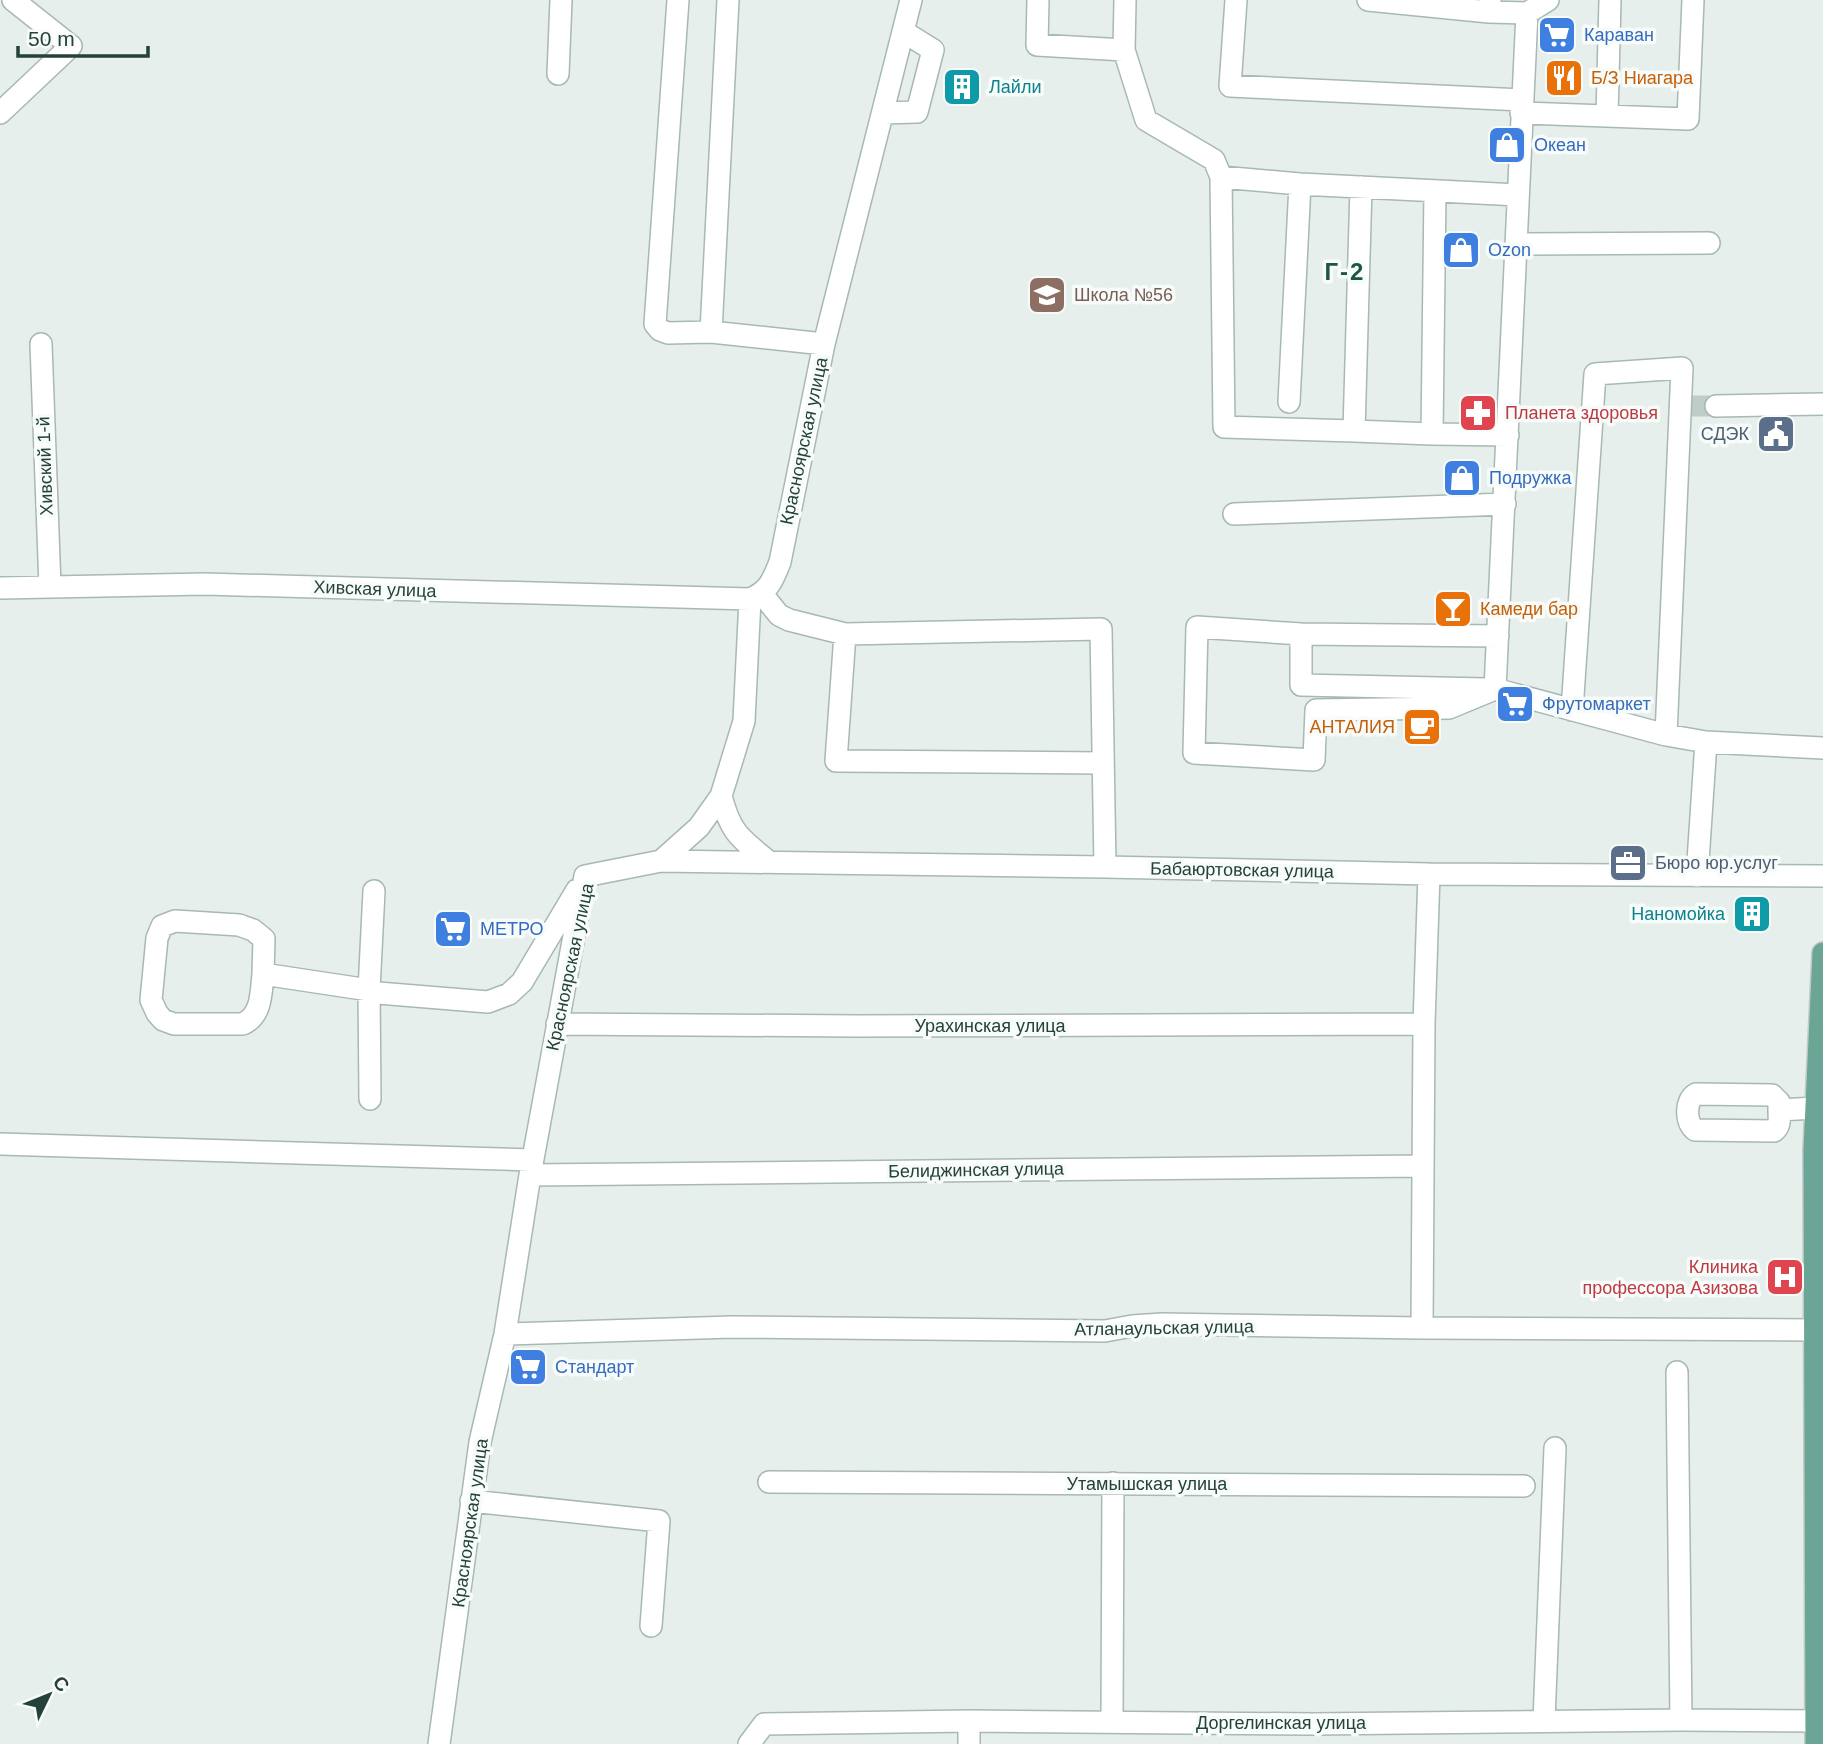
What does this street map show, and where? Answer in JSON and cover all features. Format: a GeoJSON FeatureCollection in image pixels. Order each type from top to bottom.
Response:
{"type":"FeatureCollection","features":[{"type":"Feature","properties":{"kind":"main road"},"geometry":{"type":"LineString","coordinates":[[1816,1744],[1819,1721],[1819,1148],[1816,1108],[1823,954]]}},
{"type":"Feature","properties":{"kind":"street"},"geometry":{"type":"LineString","coordinates":[[0,113],[71,46],[13,0]]}},
{"type":"Feature","properties":{"kind":"street"},"geometry":{"type":"LineString","coordinates":[[558,74],[561,0]]}},
{"type":"Feature","properties":{"kind":"street"},"geometry":{"type":"LineString","coordinates":[[678,0],[655,324],[668,333],[711,332],[824,344]]}},
{"type":"Feature","properties":{"kind":"street"},"geometry":{"type":"LineString","coordinates":[[711,332],[728,0]]}},
{"type":"Feature","properties":{"kind":"street","name":"Красноярская улица"},"geometry":{"type":"LineString","coordinates":[[439,1744],[480,1442],[505,1334],[531,1167],[585,876],[661,861],[699,827],[721,796],[744,721],[756,597],[773,579],[780,562],[824,344],[911,0]]}},
{"type":"Feature","properties":{"kind":"street"},"geometry":{"type":"LineString","coordinates":[[1038,0],[1037,45],[1124,50]]}},
{"type":"Feature","properties":{"kind":"street"},"geometry":{"type":"LineString","coordinates":[[1125,0],[1124,50],[1146,120],[1214,160],[1221,177],[1224,427],[1508,435]]}},
{"type":"Feature","properties":{"kind":"street"},"geometry":{"type":"LineString","coordinates":[[1236,0],[1230,86],[1522,106],[1607,116],[1688,119],[1693,0]]}},
{"type":"Feature","properties":{"kind":"street"},"geometry":{"type":"LineString","coordinates":[[1368,0],[1490,6],[1527,13],[1548,0]]}},
{"type":"Feature","properties":{"kind":"street"},"geometry":{"type":"LineString","coordinates":[[1607,116],[1610,0]]}},
{"type":"Feature","properties":{"kind":"street"},"geometry":{"type":"LineString","coordinates":[[1495,689],[1527,13]]}},
{"type":"Feature","properties":{"kind":"street"},"geometry":{"type":"LineString","coordinates":[[883,113],[917,112],[933,50],[904,32]]}},
{"type":"Feature","properties":{"kind":"street"},"geometry":{"type":"LineString","coordinates":[[1221,177],[1300,184],[1518,195]]}},
{"type":"Feature","properties":{"kind":"street"},"geometry":{"type":"LineString","coordinates":[[1289,402],[1300,184]]}},
{"type":"Feature","properties":{"kind":"street"},"geometry":{"type":"LineString","coordinates":[[1354,431],[1361,187]]}},
{"type":"Feature","properties":{"kind":"street"},"geometry":{"type":"LineString","coordinates":[[1432,434],[1435,191]]}},
{"type":"Feature","properties":{"kind":"street"},"geometry":{"type":"LineString","coordinates":[[1516,244],[1709,243]]}},
{"type":"Feature","properties":{"kind":"street","name":"Хивский 1-й"},"geometry":{"type":"LineString","coordinates":[[41,344],[50,587]]}},
{"type":"Feature","properties":{"kind":"street"},"geometry":{"type":"LineString","coordinates":[[1572,710],[1595,373],[1682,368],[1684,406],[1666,735]]}},
{"type":"Feature","properties":{"kind":"street"},"geometry":{"type":"LineString","coordinates":[[1716,406],[1823,404]]}},
{"type":"Feature","properties":{"kind":"street"},"geometry":{"type":"LineString","coordinates":[[1234,514],[1505,504]]}},
{"type":"Feature","properties":{"kind":"street","name":"Хивская улица"},"geometry":{"type":"LineString","coordinates":[[0,588],[205,584],[756,597]]}},
{"type":"Feature","properties":{"kind":"street"},"geometry":{"type":"LineString","coordinates":[[756,597],[789,620],[845,634],[1101,629],[1105,867]]}},
{"type":"Feature","properties":{"kind":"street"},"geometry":{"type":"LineString","coordinates":[[1495,689],[1449,708],[1316,710],[1314,760],[1194,753],[1197,627],[1301,634],[1498,636]]}},
{"type":"Feature","properties":{"kind":"street"},"geometry":{"type":"LineString","coordinates":[[845,634],[836,761],[1103,763]]}},
{"type":"Feature","properties":{"kind":"street"},"geometry":{"type":"LineString","coordinates":[[1301,634],[1301,685],[1495,689],[1666,735],[1706,742],[1823,748]]}},
{"type":"Feature","properties":{"kind":"street"},"geometry":{"type":"LineString","coordinates":[[1697,876],[1706,742]]}},
{"type":"Feature","properties":{"kind":"street"},"geometry":{"type":"LineString","coordinates":[[721,796],[727,818],[737,835],[769,862]]}},
{"type":"Feature","properties":{"kind":"street","name":"Бабаюртовская улица"},"geometry":{"type":"LineString","coordinates":[[661,861],[1429,874],[1823,876]]}},
{"type":"Feature","properties":{"kind":"street"},"geometry":{"type":"LineString","coordinates":[[1422,1328],[1423,1024],[1429,874]]}},
{"type":"Feature","properties":{"kind":"street"},"geometry":{"type":"LineString","coordinates":[[263,974],[378,993],[488,1002],[509,994],[522,982],[585,876]]}},
{"type":"Feature","properties":{"kind":"street"},"geometry":{"type":"LineString","coordinates":[[370,1099],[369,990],[374,891]]}},
{"type":"Feature","properties":{"kind":"street"},"geometry":{"type":"LineString","coordinates":[[176,920],[239,925],[254,930],[264,939],[263,974],[256,1013],[251,1020],[243,1024],[174,1024],[163,1020],[151,1000],[157,938],[162,926],[176,920]]}},
{"type":"Feature","properties":{"kind":"street","name":"Урахинская улица"},"geometry":{"type":"LineString","coordinates":[[557,1024],[1423,1024]]}},
{"type":"Feature","properties":{"kind":"street"},"geometry":{"type":"LineString","coordinates":[[1779,1110],[1816,1108]]}},
{"type":"Feature","properties":{"kind":"street","name":"Белиджинская улица"},"geometry":{"type":"LineString","coordinates":[[0,1144],[531,1167],[1422,1166]]}},
{"type":"Feature","properties":{"kind":"street","name":"Атланаульская улица"},"geometry":{"type":"LineString","coordinates":[[505,1334],[732,1327],[1105,1331],[1162,1324],[1819,1329]]}},
{"type":"Feature","properties":{"kind":"street"},"geometry":{"type":"LineString","coordinates":[[1677,1372],[1681,1720]]}},
{"type":"Feature","properties":{"kind":"street"},"geometry":{"type":"LineString","coordinates":[[1544,1720],[1555,1448]]}},
{"type":"Feature","properties":{"kind":"street","name":"Утамышская улица"},"geometry":{"type":"LineString","coordinates":[[769,1482],[1524,1486]]}},
{"type":"Feature","properties":{"kind":"street"},"geometry":{"type":"LineString","coordinates":[[1112,1722],[1113,1483]]}},
{"type":"Feature","properties":{"kind":"street"},"geometry":{"type":"LineString","coordinates":[[471,1501],[659,1521],[651,1626]]}},
{"type":"Feature","properties":{"kind":"street","name":"Доргелинская улица"},"geometry":{"type":"LineString","coordinates":[[749,1744],[763,1734],[969,1721],[1112,1722],[1313,1734],[1544,1720],[1819,1721]]}},
{"type":"Feature","properties":{"kind":"street"},"geometry":{"type":"LineString","coordinates":[[969,1721],[969,1744]]}},
{"type":"Feature","properties":{"kind":"tunnel"},"geometry":{"type":"LineString","coordinates":[[1688,406],[1716,406]]}},
{"type":"Feature","properties":{"kind":"place","name":"Караван"},"geometry":{"type":"Point","coordinates":[1557,35]}},
{"type":"Feature","properties":{"kind":"place","name":"Б/З Ниагара"},"geometry":{"type":"Point","coordinates":[1564,78]}},
{"type":"Feature","properties":{"kind":"place","name":"Лайли"},"geometry":{"type":"Point","coordinates":[962,87]}},
{"type":"Feature","properties":{"kind":"place","name":"Океан"},"geometry":{"type":"Point","coordinates":[1507,145]}},
{"type":"Feature","properties":{"kind":"place","name":"Ozon"},"geometry":{"type":"Point","coordinates":[1461,250]}},
{"type":"Feature","properties":{"kind":"place","name":"Школа №56"},"geometry":{"type":"Point","coordinates":[1047,295]}},
{"type":"Feature","properties":{"kind":"place","name":"Планета здоровья"},"geometry":{"type":"Point","coordinates":[1478,413]}},
{"type":"Feature","properties":{"kind":"place","name":"СДЭК"},"geometry":{"type":"Point","coordinates":[1776,434]}},
{"type":"Feature","properties":{"kind":"place","name":"Подружка"},"geometry":{"type":"Point","coordinates":[1462,478]}},
{"type":"Feature","properties":{"kind":"place","name":"Камеди бар"},"geometry":{"type":"Point","coordinates":[1453,609]}},
{"type":"Feature","properties":{"kind":"place","name":"Фрутомаркет"},"geometry":{"type":"Point","coordinates":[1515,704]}},
{"type":"Feature","properties":{"kind":"place","name":"АНТАЛИЯ"},"geometry":{"type":"Point","coordinates":[1422,727]}},
{"type":"Feature","properties":{"kind":"place","name":"Бюро юр.услуг"},"geometry":{"type":"Point","coordinates":[1628,863]}},
{"type":"Feature","properties":{"kind":"place","name":"Наномойка"},"geometry":{"type":"Point","coordinates":[1752,914]}},
{"type":"Feature","properties":{"kind":"place","name":"МЕТРО"},"geometry":{"type":"Point","coordinates":[453,929]}},
{"type":"Feature","properties":{"kind":"place","name":"Клиника профессора Азизова"},"geometry":{"type":"Point","coordinates":[1785,1277]}},
{"type":"Feature","properties":{"kind":"place","name":"Стандарт"},"geometry":{"type":"Point","coordinates":[528,1367]}},
{"type":"Feature","properties":{"kind":"district","name":"Г-2"},"geometry":{"type":"Point","coordinates":[1345,271]}}]}
